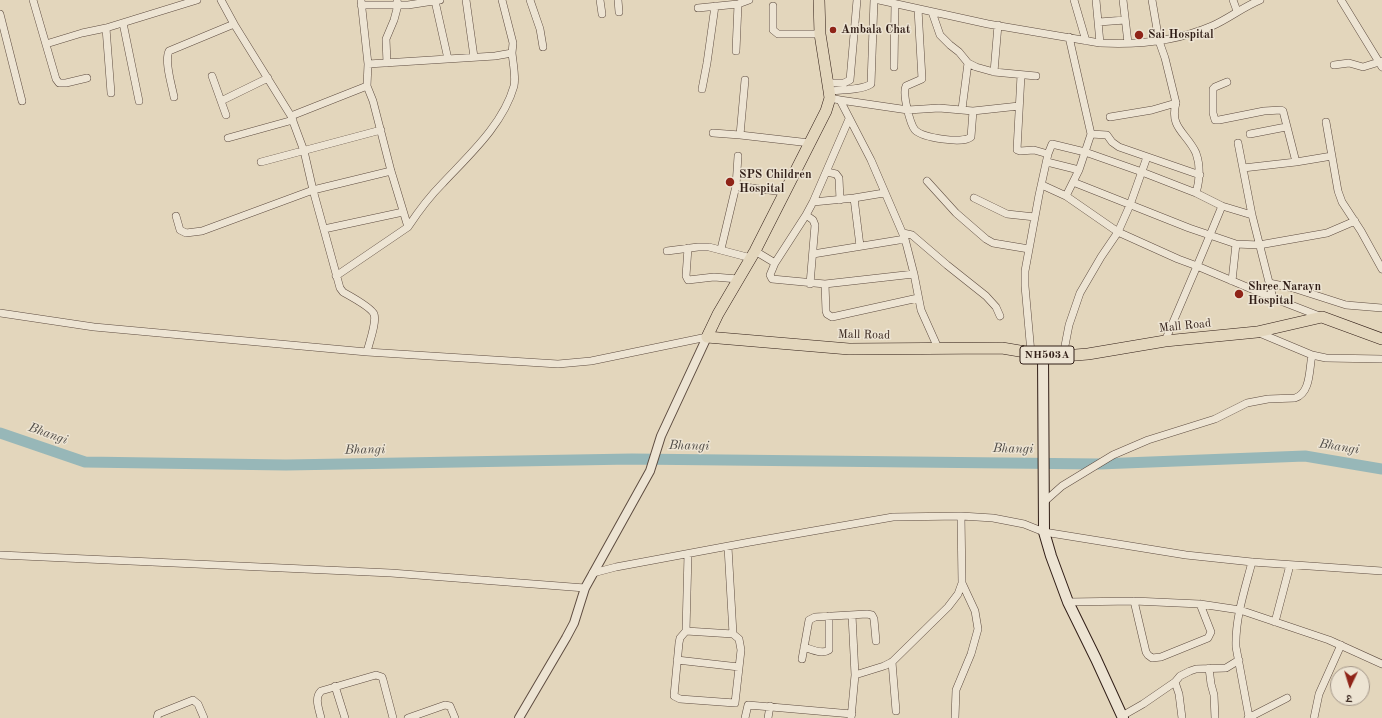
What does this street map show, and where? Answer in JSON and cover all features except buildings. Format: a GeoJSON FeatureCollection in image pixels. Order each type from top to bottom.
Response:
{"type":"FeatureCollection","features":[{"type":"Feature","properties":{"kind":"highway"},"geometry":{"type":"LineString","coordinates":[[707,337],[786,192],[826,111],[832,93],[820,34],[819,0]]}},
{"type":"Feature","properties":{"kind":"highway"},"geometry":{"type":"LineString","coordinates":[[1322,317],[1382,339]]}},
{"type":"Feature","properties":{"kind":"highway","name":"Mall Road"},"geometry":{"type":"LineString","coordinates":[[707,337],[849,349],[1002,348],[1043,355],[1063,356],[1088,354],[1165,341],[1257,332],[1322,317]]}},
{"type":"Feature","properties":{"kind":"main road"},"geometry":{"type":"LineString","coordinates":[[1043,355],[1044,532],[1068,602],[1123,717]]}},
{"type":"Feature","properties":{"kind":"street"},"geometry":{"type":"LineString","coordinates":[[33,0],[58,82],[66,83],[87,78]]}},
{"type":"Feature","properties":{"kind":"street"},"geometry":{"type":"LineString","coordinates":[[46,44],[82,33],[106,28],[197,0]]}},
{"type":"Feature","properties":{"kind":"street"},"geometry":{"type":"LineString","coordinates":[[221,0],[234,24],[292,118],[304,151],[313,190],[340,288],[343,292],[371,310],[374,314],[375,320],[367,352]]}},
{"type":"Feature","properties":{"kind":"street"},"geometry":{"type":"LineString","coordinates":[[466,0],[474,57]]}},
{"type":"Feature","properties":{"kind":"street"},"geometry":{"type":"LineString","coordinates":[[336,276],[408,227],[428,199],[476,148],[498,119],[505,107],[514,85],[512,53],[513,43],[502,0]]}},
{"type":"Feature","properties":{"kind":"street"},"geometry":{"type":"LineString","coordinates":[[530,0],[540,29],[543,46]]}},
{"type":"Feature","properties":{"kind":"street"},"geometry":{"type":"LineString","coordinates":[[600,0],[602,14]]}},
{"type":"Feature","properties":{"kind":"street"},"geometry":{"type":"LineString","coordinates":[[618,0],[619,12]]}},
{"type":"Feature","properties":{"kind":"street"},"geometry":{"type":"LineString","coordinates":[[698,8],[738,4],[749,0]]}},
{"type":"Feature","properties":{"kind":"street"},"geometry":{"type":"LineString","coordinates":[[832,93],[850,80],[857,0]]}},
{"type":"Feature","properties":{"kind":"street"},"geometry":{"type":"LineString","coordinates":[[832,93],[868,86],[871,84],[874,0]]}},
{"type":"Feature","properties":{"kind":"street"},"geometry":{"type":"LineString","coordinates":[[879,0],[998,25],[1100,43],[1159,41],[1187,36],[1211,27],[1237,11],[1260,0]]}},
{"type":"Feature","properties":{"kind":"street"},"geometry":{"type":"LineString","coordinates":[[1074,0],[1086,41]]}},
{"type":"Feature","properties":{"kind":"street"},"geometry":{"type":"LineString","coordinates":[[1096,0],[1100,43]]}},
{"type":"Feature","properties":{"kind":"street"},"geometry":{"type":"LineString","coordinates":[[1123,0],[1128,43]]}},
{"type":"Feature","properties":{"kind":"street"},"geometry":{"type":"LineString","coordinates":[[1152,0],[1159,41],[1165,58],[1176,103],[1173,115],[1175,122],[1195,152],[1200,175],[1196,193]]}},
{"type":"Feature","properties":{"kind":"street"},"geometry":{"type":"LineString","coordinates":[[1233,0],[1237,11]]}},
{"type":"Feature","properties":{"kind":"street"},"geometry":{"type":"LineString","coordinates":[[1334,65],[1349,63],[1363,66],[1381,64],[1341,0]]}},
{"type":"Feature","properties":{"kind":"street"},"geometry":{"type":"LineString","coordinates":[[408,227],[391,171],[373,101],[367,86],[368,64],[361,3],[438,1],[448,59]]}},
{"type":"Feature","properties":{"kind":"street"},"geometry":{"type":"LineString","coordinates":[[387,63],[386,39],[394,20],[398,2]]}},
{"type":"Feature","properties":{"kind":"street"},"geometry":{"type":"LineString","coordinates":[[736,51],[738,4]]}},
{"type":"Feature","properties":{"kind":"street"},"geometry":{"type":"LineString","coordinates":[[894,67],[895,4]]}},
{"type":"Feature","properties":{"kind":"street"},"geometry":{"type":"LineString","coordinates":[[702,89],[715,6]]}},
{"type":"Feature","properties":{"kind":"street"},"geometry":{"type":"LineString","coordinates":[[773,6],[773,30],[778,34],[820,34]]}},
{"type":"Feature","properties":{"kind":"street"},"geometry":{"type":"LineString","coordinates":[[918,9],[922,79],[908,85],[904,92],[914,127],[920,133],[942,139],[970,139],[972,135],[973,111]]}},
{"type":"Feature","properties":{"kind":"street"},"geometry":{"type":"LineString","coordinates":[[932,12],[940,35],[959,52],[968,63],[994,72],[1036,76]]}},
{"type":"Feature","properties":{"kind":"street"},"geometry":{"type":"LineString","coordinates":[[0,14],[22,101]]}},
{"type":"Feature","properties":{"kind":"street"},"geometry":{"type":"LineString","coordinates":[[1099,22],[1125,20]]}},
{"type":"Feature","properties":{"kind":"street"},"geometry":{"type":"LineString","coordinates":[[123,23],[139,101]]}},
{"type":"Feature","properties":{"kind":"street"},"geometry":{"type":"LineString","coordinates":[[174,97],[168,63],[169,51],[234,24]]}},
{"type":"Feature","properties":{"kind":"street"},"geometry":{"type":"LineString","coordinates":[[994,72],[998,25]]}},
{"type":"Feature","properties":{"kind":"street"},"geometry":{"type":"LineString","coordinates":[[106,28],[111,93]]}},
{"type":"Feature","properties":{"kind":"street"},"geometry":{"type":"LineString","coordinates":[[1066,196],[1078,170],[1091,134],[1069,37]]}},
{"type":"Feature","properties":{"kind":"street"},"geometry":{"type":"LineString","coordinates":[[368,64],[501,56],[512,53]]}},
{"type":"Feature","properties":{"kind":"street"},"geometry":{"type":"LineString","coordinates":[[962,109],[968,63]]}},
{"type":"Feature","properties":{"kind":"street"},"geometry":{"type":"LineString","coordinates":[[1021,75],[1017,150],[1034,150],[1048,154]]}},
{"type":"Feature","properties":{"kind":"street"},"geometry":{"type":"LineString","coordinates":[[212,76],[226,115]]}},
{"type":"Feature","properties":{"kind":"street"},"geometry":{"type":"LineString","coordinates":[[221,101],[268,78]]}},
{"type":"Feature","properties":{"kind":"street"},"geometry":{"type":"LineString","coordinates":[[740,135],[745,80]]}},
{"type":"Feature","properties":{"kind":"street"},"geometry":{"type":"LineString","coordinates":[[1226,82],[1215,87],[1212,92],[1213,112],[1216,120],[1280,110],[1283,111],[1296,162]]}},
{"type":"Feature","properties":{"kind":"street"},"geometry":{"type":"LineString","coordinates":[[228,138],[292,118],[367,86]]}},
{"type":"Feature","properties":{"kind":"street"},"geometry":{"type":"LineString","coordinates":[[832,93],[908,110],[939,108],[973,111],[1019,106]]}},
{"type":"Feature","properties":{"kind":"street"},"geometry":{"type":"LineString","coordinates":[[832,93],[849,119],[871,160],[884,193],[904,236],[914,274],[921,310],[938,348]]}},
{"type":"Feature","properties":{"kind":"street"},"geometry":{"type":"LineString","coordinates":[[1110,117],[1152,110],[1176,103]]}},
{"type":"Feature","properties":{"kind":"street"},"geometry":{"type":"LineString","coordinates":[[849,119],[814,202],[775,263],[770,275],[772,279],[810,284],[825,284],[914,274]]}},
{"type":"Feature","properties":{"kind":"street"},"geometry":{"type":"LineString","coordinates":[[1326,122],[1338,191],[1342,202],[1355,221],[1382,269]]}},
{"type":"Feature","properties":{"kind":"street"},"geometry":{"type":"LineString","coordinates":[[1250,134],[1286,127]]}},
{"type":"Feature","properties":{"kind":"street"},"geometry":{"type":"LineString","coordinates":[[261,162],[381,130]]}},
{"type":"Feature","properties":{"kind":"street"},"geometry":{"type":"LineString","coordinates":[[713,133],[810,143]]}},
{"type":"Feature","properties":{"kind":"street"},"geometry":{"type":"LineString","coordinates":[[1091,134],[1107,135],[1115,145],[1200,175]]}},
{"type":"Feature","properties":{"kind":"street"},"geometry":{"type":"LineString","coordinates":[[1238,143],[1252,215],[1273,298]]}},
{"type":"Feature","properties":{"kind":"street"},"geometry":{"type":"LineString","coordinates":[[1031,353],[1025,270],[1051,145],[1053,144],[1085,152],[1196,193],[1222,206],[1252,215]]}},
{"type":"Feature","properties":{"kind":"street"},"geometry":{"type":"LineString","coordinates":[[721,249],[736,186],[738,156]]}},
{"type":"Feature","properties":{"kind":"street"},"geometry":{"type":"LineString","coordinates":[[1243,168],[1332,156]]}},
{"type":"Feature","properties":{"kind":"street"},"geometry":{"type":"LineString","coordinates":[[1063,356],[1069,325],[1080,293],[1101,257],[1118,232],[1148,157]]}},
{"type":"Feature","properties":{"kind":"street"},"geometry":{"type":"LineString","coordinates":[[1047,162],[1078,170]]}},
{"type":"Feature","properties":{"kind":"street"},"geometry":{"type":"LineString","coordinates":[[176,216],[180,230],[190,233],[202,231],[313,190],[391,171]]}},
{"type":"Feature","properties":{"kind":"street"},"geometry":{"type":"LineString","coordinates":[[827,172],[836,174],[839,178],[840,200]]}},
{"type":"Feature","properties":{"kind":"street"},"geometry":{"type":"LineString","coordinates":[[927,181],[956,213],[986,239],[993,243],[1029,249]]}},
{"type":"Feature","properties":{"kind":"street"},"geometry":{"type":"LineString","coordinates":[[1073,182],[1130,205],[1236,244],[1259,245],[1327,233],[1355,221]]}},
{"type":"Feature","properties":{"kind":"street"},"geometry":{"type":"LineString","coordinates":[[1042,185],[1066,196],[1118,232],[1232,281],[1322,317]]}},
{"type":"Feature","properties":{"kind":"street"},"geometry":{"type":"LineString","coordinates":[[736,186],[786,192]]}},
{"type":"Feature","properties":{"kind":"street"},"geometry":{"type":"LineString","coordinates":[[814,202],[840,200],[884,193]]}},
{"type":"Feature","properties":{"kind":"street"},"geometry":{"type":"LineString","coordinates":[[854,198],[860,246]]}},
{"type":"Feature","properties":{"kind":"street"},"geometry":{"type":"LineString","coordinates":[[974,198],[1007,214],[1035,217]]}},
{"type":"Feature","properties":{"kind":"street"},"geometry":{"type":"LineString","coordinates":[[1165,341],[1222,206]]}},
{"type":"Feature","properties":{"kind":"street"},"geometry":{"type":"LineString","coordinates":[[324,229],[403,212]]}},
{"type":"Feature","properties":{"kind":"street"},"geometry":{"type":"LineString","coordinates":[[806,215],[812,218],[814,222],[810,284]]}},
{"type":"Feature","properties":{"kind":"street"},"geometry":{"type":"LineString","coordinates":[[813,254],[860,246],[904,236],[912,236],[986,296],[996,307],[1000,316]]}},
{"type":"Feature","properties":{"kind":"street"},"geometry":{"type":"LineString","coordinates":[[1232,281],[1236,244]]}},
{"type":"Feature","properties":{"kind":"street"},"geometry":{"type":"LineString","coordinates":[[667,250],[709,247],[753,254],[775,263]]}},
{"type":"Feature","properties":{"kind":"street"},"geometry":{"type":"LineString","coordinates":[[688,248],[686,276],[688,280],[714,276],[738,279]]}},
{"type":"Feature","properties":{"kind":"street"},"geometry":{"type":"LineString","coordinates":[[1269,283],[1293,288],[1346,305],[1382,308]]}},
{"type":"Feature","properties":{"kind":"street"},"geometry":{"type":"LineString","coordinates":[[825,284],[826,311],[827,314],[832,317],[918,298]]}},
{"type":"Feature","properties":{"kind":"street"},"geometry":{"type":"LineString","coordinates":[[0,313],[94,327],[367,352],[558,364],[591,361],[707,337]]}},
{"type":"Feature","properties":{"kind":"street"},"geometry":{"type":"LineString","coordinates":[[1257,332],[1312,355],[1339,359],[1382,359]]}},
{"type":"Feature","properties":{"kind":"street"},"geometry":{"type":"LineString","coordinates":[[519,718],[566,638],[574,623],[585,588],[640,492],[653,463],[660,436],[707,337]]}},
{"type":"Feature","properties":{"kind":"street"},"geometry":{"type":"LineString","coordinates":[[1044,502],[1062,486],[1113,455],[1148,440],[1215,419],[1256,400],[1300,397],[1305,390],[1312,355]]}},
{"type":"Feature","properties":{"kind":"street"},"geometry":{"type":"LineString","coordinates":[[593,573],[616,567],[893,517],[961,516],[993,518],[1024,524],[1044,532],[1186,554],[1252,562],[1382,571]]}},
{"type":"Feature","properties":{"kind":"street"},"geometry":{"type":"LineString","coordinates":[[855,675],[892,662],[948,607],[958,594],[962,583],[961,516]]}},
{"type":"Feature","properties":{"kind":"street"},"geometry":{"type":"LineString","coordinates":[[728,547],[733,634]]}},
{"type":"Feature","properties":{"kind":"street"},"geometry":{"type":"LineString","coordinates":[[688,554],[686,631],[680,638],[674,696],[680,698],[770,706],[851,716],[855,675],[852,615]]}},
{"type":"Feature","properties":{"kind":"street"},"geometry":{"type":"LineString","coordinates":[[0,555],[391,573],[585,588]]}},
{"type":"Feature","properties":{"kind":"street"},"geometry":{"type":"LineString","coordinates":[[1252,562],[1240,610],[1236,635],[1236,646],[1249,717],[1287,698]]}},
{"type":"Feature","properties":{"kind":"street"},"geometry":{"type":"LineString","coordinates":[[1274,622],[1290,565]]}},
{"type":"Feature","properties":{"kind":"street"},"geometry":{"type":"LineString","coordinates":[[955,718],[956,690],[978,629],[975,611],[962,583]]}},
{"type":"Feature","properties":{"kind":"street"},"geometry":{"type":"LineString","coordinates":[[1134,601],[1146,652],[1152,658],[1161,657],[1208,638],[1211,632],[1200,604]]}},
{"type":"Feature","properties":{"kind":"street"},"geometry":{"type":"LineString","coordinates":[[1068,602],[1134,601],[1200,604],[1240,610],[1341,645],[1382,664]]}},
{"type":"Feature","properties":{"kind":"street"},"geometry":{"type":"LineString","coordinates":[[802,659],[809,620],[815,617],[872,615],[874,619],[876,641]]}},
{"type":"Feature","properties":{"kind":"street"},"geometry":{"type":"LineString","coordinates":[[804,647],[822,652],[829,650],[829,616]]}},
{"type":"Feature","properties":{"kind":"street"},"geometry":{"type":"LineString","coordinates":[[686,631],[733,634],[738,636],[741,644],[734,703]]}},
{"type":"Feature","properties":{"kind":"street"},"geometry":{"type":"LineString","coordinates":[[1314,718],[1319,694],[1341,645]]}},
{"type":"Feature","properties":{"kind":"street"},"geometry":{"type":"LineString","coordinates":[[677,660],[739,667]]}},
{"type":"Feature","properties":{"kind":"street"},"geometry":{"type":"LineString","coordinates":[[1123,717],[1144,704],[1190,670],[1228,667],[1239,660]]}},
{"type":"Feature","properties":{"kind":"street"},"geometry":{"type":"LineString","coordinates":[[892,662],[896,712]]}},
{"type":"Feature","properties":{"kind":"street"},"geometry":{"type":"LineString","coordinates":[[1209,668],[1214,695],[1215,718]]}},
{"type":"Feature","properties":{"kind":"street"},"geometry":{"type":"LineString","coordinates":[[321,718],[317,701],[317,696],[321,691],[372,675],[379,675],[383,680],[393,718]]}},
{"type":"Feature","properties":{"kind":"street"},"geometry":{"type":"LineString","coordinates":[[1175,682],[1178,690],[1182,718]]}},
{"type":"Feature","properties":{"kind":"street"},"geometry":{"type":"LineString","coordinates":[[335,686],[345,718]]}},
{"type":"Feature","properties":{"kind":"street"},"geometry":{"type":"LineString","coordinates":[[157,718],[158,714],[193,700],[198,704],[204,718]]}},
{"type":"Feature","properties":{"kind":"street"},"geometry":{"type":"LineString","coordinates":[[408,718],[445,705],[450,706],[455,718]]}},
{"type":"Feature","properties":{"kind":"street"},"geometry":{"type":"LineString","coordinates":[[745,718],[748,705]]}},
{"type":"Feature","properties":{"kind":"street"},"geometry":{"type":"LineString","coordinates":[[768,718],[770,706]]}},
{"type":"Feature","properties":{"kind":"waterway","name":"Bhangi"},"geometry":{"type":"LineString","coordinates":[[0,433],[85,462],[286,465],[632,459],[1099,464],[1305,456],[1382,469]]}},
{"type":"Feature","properties":{"kind":"place","name":"Ambala Chat"},"geometry":{"type":"Point","coordinates":[833,30]}},
{"type":"Feature","properties":{"kind":"place","name":"Sai Hospital"},"geometry":{"type":"Point","coordinates":[1139,35]}},
{"type":"Feature","properties":{"kind":"place","name":"SPS Children Hospital"},"geometry":{"type":"Point","coordinates":[730,182]}},
{"type":"Feature","properties":{"kind":"place","name":"Shree Narayn Hospital"},"geometry":{"type":"Point","coordinates":[1239,294]}}]}
